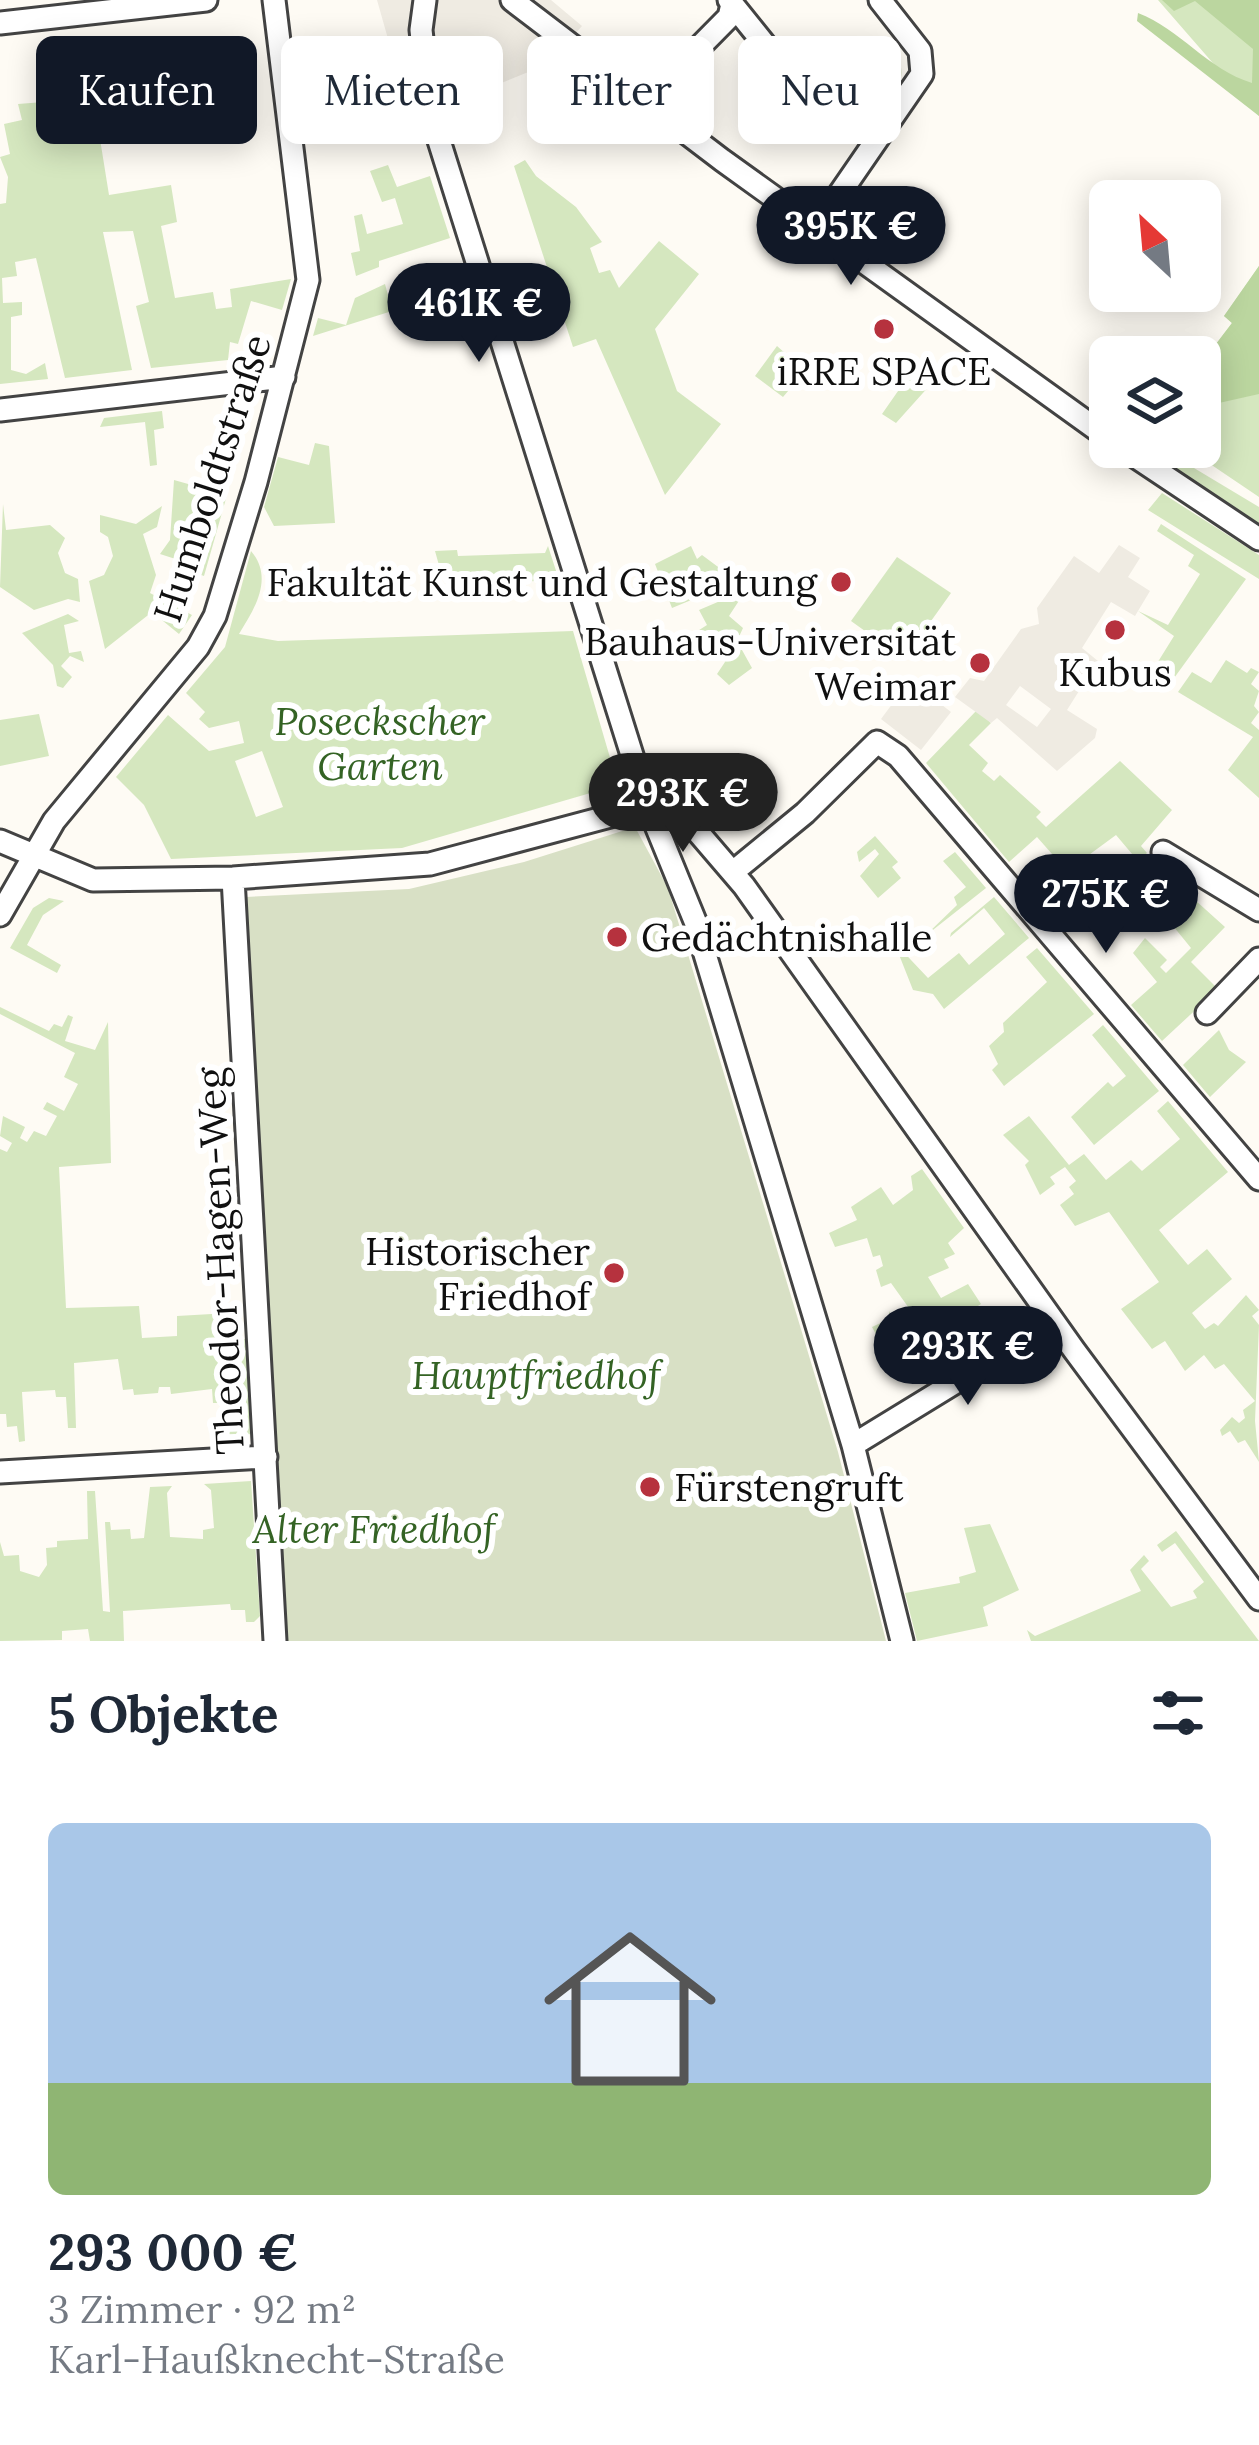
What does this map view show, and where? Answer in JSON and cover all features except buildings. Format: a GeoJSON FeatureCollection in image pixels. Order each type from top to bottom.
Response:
{"type":"FeatureCollection","features":[{"type":"Feature","properties":{"kind":"street"},"geometry":{"type":"LineString","coordinates":[[0,23],[107,6],[206,0]]}},
{"type":"Feature","properties":{"kind":"street","name":"Humboldtstraße"},"geometry":{"type":"LineString","coordinates":[[0,915],[54,821],[198,647],[215,616],[308,280],[274,0]]}},
{"type":"Feature","properties":{"kind":"street"},"geometry":{"type":"LineString","coordinates":[[424,0],[421,30],[430,112],[648,806],[695,920],[853,1445],[902,1641]]}},
{"type":"Feature","properties":{"kind":"street"},"geometry":{"type":"LineString","coordinates":[[512,0],[559,36]]}},
{"type":"Feature","properties":{"kind":"street"},"geometry":{"type":"LineString","coordinates":[[816,228],[922,74],[920,51],[880,0]]}},
{"type":"Feature","properties":{"kind":"street"},"geometry":{"type":"LineString","coordinates":[[710,36],[729,17],[731,2]]}},
{"type":"Feature","properties":{"kind":"street"},"geometry":{"type":"LineString","coordinates":[[731,2],[758,36]]}},
{"type":"Feature","properties":{"kind":"street"},"geometry":{"type":"LineString","coordinates":[[703,144],[1089,424]]}},
{"type":"Feature","properties":{"kind":"street"},"geometry":{"type":"LineString","coordinates":[[0,410],[284,377]]}},
{"type":"Feature","properties":{"kind":"street"},"geometry":{"type":"LineString","coordinates":[[1150,468],[1259,539]]}},
{"type":"Feature","properties":{"kind":"street"},"geometry":{"type":"LineString","coordinates":[[733,872],[805,813],[877,742],[910,770],[1259,1179]]}},
{"type":"Feature","properties":{"kind":"street"},"geometry":{"type":"LineString","coordinates":[[0,841],[32,859],[110,882],[233,878],[430,864],[648,806],[684,816],[733,872],[1054,1322],[1259,1599]]}},
{"type":"Feature","properties":{"kind":"street"},"geometry":{"type":"LineString","coordinates":[[1163,852],[1259,910]]}},
{"type":"Feature","properties":{"kind":"street","name":"Theodor-Hagen-Weg"},"geometry":{"type":"LineString","coordinates":[[233,878],[275,1641]]}},
{"type":"Feature","properties":{"kind":"street"},"geometry":{"type":"LineString","coordinates":[[1207,1013],[1259,959]]}},
{"type":"Feature","properties":{"kind":"street"},"geometry":{"type":"LineString","coordinates":[[853,1445],[1054,1322]]}},
{"type":"Feature","properties":{"kind":"street"},"geometry":{"type":"LineString","coordinates":[[0,1472],[266,1457]]}},
{"type":"Feature","properties":{"kind":"green space"},"geometry":{"type":"Polygon","coordinates":[[[1158,0],[1259,0],[1259,116],[1158,0]]]}},
{"type":"Feature","properties":{"kind":"green space"},"geometry":{"type":"Polygon","coordinates":[[[1162,0],[1259,0],[1259,116],[1137,21],[1138,13],[1252,83],[1253,49],[1195,1],[1174,11],[1162,0]]]}},
{"type":"Feature","properties":{"kind":"green space"},"geometry":{"type":"Polygon","coordinates":[[[36,103],[36,144],[101,144],[109,195],[171,185],[177,222],[161,226],[175,298],[213,292],[216,309],[232,307],[230,289],[291,279],[282,310],[251,301],[238,344],[230,342],[228,360],[151,368],[136,306],[149,302],[133,231],[103,232],[132,370],[65,378],[36,258],[15,262],[17,276],[2,278],[3,303],[22,302],[22,315],[11,317],[11,370],[26,374],[45,363],[48,379],[0,384],[0,204],[6,203],[8,177],[0,157],[10,154],[4,124],[22,120],[18,104],[36,103]]]}},
{"type":"Feature","properties":{"kind":"green space"},"geometry":{"type":"Polygon","coordinates":[[[525,160],[536,176],[576,207],[602,242],[590,248],[599,273],[610,270],[619,288],[659,241],[699,274],[655,329],[677,391],[721,424],[665,495],[596,339],[573,347],[514,166],[525,160]]]}},
{"type":"Feature","properties":{"kind":"green space"},"geometry":{"type":"Polygon","coordinates":[[[388,165],[397,187],[430,176],[450,238],[379,261],[379,267],[356,276],[351,253],[360,251],[354,216],[362,214],[367,234],[403,224],[395,198],[382,202],[370,171],[388,165]]]}},
{"type":"Feature","properties":{"kind":"green space"},"geometry":{"type":"Polygon","coordinates":[[[1259,266],[1259,497],[1216,468],[1221,468],[1221,337],[1232,323],[1224,316],[1259,266]]]}},
{"type":"Feature","properties":{"kind":"green space"},"geometry":{"type":"Polygon","coordinates":[[[1259,266],[1259,394],[1221,403],[1221,337],[1232,323],[1224,316],[1259,266]]]}},
{"type":"Feature","properties":{"kind":"green space"},"geometry":{"type":"Polygon","coordinates":[[[385,284],[392,311],[313,336],[318,318],[346,325],[355,298],[385,284]]]}},
{"type":"Feature","properties":{"kind":"green space"},"geometry":{"type":"Polygon","coordinates":[[[777,346],[805,371],[783,397],[755,376],[777,346]]]}},
{"type":"Feature","properties":{"kind":"green space"},"geometry":{"type":"Polygon","coordinates":[[[912,371],[931,384],[896,423],[882,414],[912,371]]]}},
{"type":"Feature","properties":{"kind":"green space"},"geometry":{"type":"Polygon","coordinates":[[[162,411],[164,428],[154,430],[157,465],[150,466],[145,422],[100,427],[104,418],[162,411]]]}},
{"type":"Feature","properties":{"kind":"green space"},"geometry":{"type":"Polygon","coordinates":[[[315,443],[329,446],[335,523],[274,526],[264,507],[278,457],[309,465],[315,443]]]}},
{"type":"Feature","properties":{"kind":"green space"},"geometry":{"type":"Polygon","coordinates":[[[1194,468],[1259,507],[1259,527],[1173,469],[1194,468]]]}},
{"type":"Feature","properties":{"kind":"green space"},"geometry":{"type":"Polygon","coordinates":[[[174,480],[227,495],[204,576],[190,571],[191,564],[160,554],[170,540],[174,480]]]}},
{"type":"Feature","properties":{"kind":"green space"},"geometry":{"type":"Polygon","coordinates":[[[1162,493],[1259,555],[1259,579],[1148,510],[1162,493]]]}},
{"type":"Feature","properties":{"kind":"green space"},"geometry":{"type":"Polygon","coordinates":[[[3,504],[6,530],[50,525],[65,538],[58,553],[65,573],[78,579],[80,602],[68,599],[34,610],[0,587],[3,504]]]}},
{"type":"Feature","properties":{"kind":"green space"},"geometry":{"type":"Polygon","coordinates":[[[162,506],[157,527],[143,534],[156,575],[150,593],[192,615],[179,634],[152,612],[105,649],[89,581],[104,575],[113,556],[108,537],[100,532],[100,515],[136,524],[162,506]]]}},
{"type":"Feature","properties":{"kind":"green space"},"geometry":{"type":"Polygon","coordinates":[[[1161,524],[1246,579],[1169,685],[1151,673],[1174,636],[1138,611],[1168,625],[1200,574],[1188,566],[1194,555],[1157,531],[1161,524]]]}},
{"type":"Feature","properties":{"kind":"green space"},"geometry":{"type":"Polygon","coordinates":[[[548,546],[559,580],[463,584],[442,576],[435,551],[457,550],[458,556],[545,553],[548,546]]]}},
{"type":"Feature","properties":{"kind":"green space"},"geometry":{"type":"Polygon","coordinates":[[[691,546],[697,559],[702,555],[737,581],[672,608],[655,564],[691,546]]]}},
{"type":"Feature","properties":{"kind":"green space","name":"Poseckscher Garten"},"geometry":{"type":"Polygon","coordinates":[[[251,551],[261,584],[239,634],[278,641],[573,631],[618,785],[402,848],[171,859],[144,805],[116,777],[168,715],[209,751],[244,743],[239,721],[209,728],[199,719],[205,712],[186,693],[225,647],[251,551]],[[262,751],[235,761],[256,817],[283,807],[262,751]]]}},
{"type":"Feature","properties":{"kind":"green space"},"geometry":{"type":"Polygon","coordinates":[[[897,557],[951,593],[904,659],[851,621],[897,557]]]}},
{"type":"Feature","properties":{"kind":"green space"},"geometry":{"type":"Polygon","coordinates":[[[746,590],[729,616],[743,628],[737,641],[752,668],[729,685],[717,674],[725,662],[720,649],[704,655],[696,632],[707,625],[699,610],[746,590]]]}},
{"type":"Feature","properties":{"kind":"green space"},"geometry":{"type":"Polygon","coordinates":[[[68,614],[79,621],[64,625],[69,653],[81,651],[84,662],[70,656],[61,666],[72,677],[63,688],[57,686],[53,665],[22,633],[68,614]]]}},
{"type":"Feature","properties":{"kind":"green space"},"geometry":{"type":"Polygon","coordinates":[[[1226,660],[1247,673],[1251,668],[1259,672],[1251,684],[1259,691],[1254,706],[1259,712],[1251,723],[1259,730],[1259,798],[1228,770],[1253,737],[1178,692],[1192,672],[1211,683],[1226,660]]]}},
{"type":"Feature","properties":{"kind":"green space"},"geometry":{"type":"Polygon","coordinates":[[[977,710],[991,723],[969,745],[988,763],[982,771],[994,781],[1000,775],[1041,812],[1036,817],[1046,827],[1120,761],[1172,810],[1141,846],[1147,853],[1138,861],[1116,835],[1067,871],[1037,837],[1009,862],[926,763],[977,710]]]}},
{"type":"Feature","properties":{"kind":"green space"},"geometry":{"type":"Polygon","coordinates":[[[39,714],[49,756],[0,766],[0,720],[39,714]]]}},
{"type":"Feature","properties":{"kind":"green space","name":"Hauptfriedhof"},"geometry":{"type":"Polygon","coordinates":[[[635,827],[668,888],[838,1452],[886,1641],[283,1641],[246,897],[409,889],[524,862],[635,827]]]}},
{"type":"Feature","properties":{"kind":"green space"},"geometry":{"type":"Polygon","coordinates":[[[875,836],[898,862],[892,867],[901,878],[878,898],[860,876],[879,854],[875,849],[859,862],[857,852],[875,836]]]}},
{"type":"Feature","properties":{"kind":"green space"},"geometry":{"type":"Polygon","coordinates":[[[955,852],[986,888],[924,937],[957,905],[954,897],[966,887],[943,861],[955,852]]]}},
{"type":"Feature","properties":{"kind":"green space"},"geometry":{"type":"Polygon","coordinates":[[[1165,873],[1225,927],[1191,962],[1218,989],[1162,1041],[1131,1005],[1157,982],[1133,953],[1145,938],[1167,960],[1160,967],[1166,973],[1191,948],[1169,921],[1159,931],[1155,927],[1160,910],[1141,893],[1165,873]]]}},
{"type":"Feature","properties":{"kind":"green space"},"geometry":{"type":"Polygon","coordinates":[[[994,897],[1029,938],[944,1009],[933,994],[913,990],[894,942],[928,978],[959,953],[969,965],[1005,934],[984,908],[950,937],[951,933],[994,897]]]}},
{"type":"Feature","properties":{"kind":"green space"},"geometry":{"type":"Polygon","coordinates":[[[49,898],[64,901],[43,915],[27,945],[61,965],[57,973],[10,948],[33,908],[49,898]]]}},
{"type":"Feature","properties":{"kind":"green space"},"geometry":{"type":"Polygon","coordinates":[[[1037,948],[1094,1014],[1004,1086],[992,1070],[998,1064],[989,1046],[1004,1032],[1003,1023],[1047,982],[1026,957],[1037,948]]]}},
{"type":"Feature","properties":{"kind":"green space"},"geometry":{"type":"Polygon","coordinates":[[[0,1007],[49,1031],[54,1024],[62,1027],[68,1015],[73,1017],[65,1041],[95,1050],[108,1022],[111,1163],[59,1167],[66,1308],[139,1306],[142,1338],[177,1336],[177,1316],[229,1313],[233,1339],[251,1339],[257,1420],[252,1434],[214,1437],[222,1403],[213,1403],[212,1389],[171,1394],[170,1387],[159,1387],[158,1393],[134,1395],[133,1389],[123,1390],[118,1359],[74,1363],[76,1428],[68,1428],[66,1397],[56,1397],[55,1390],[22,1392],[25,1441],[19,1442],[17,1426],[7,1427],[6,1414],[0,1414],[0,1149],[7,1152],[12,1143],[0,1136],[3,1116],[25,1127],[20,1138],[27,1142],[34,1131],[46,1136],[57,1116],[43,1109],[47,1102],[64,1111],[78,1084],[64,1077],[75,1053],[0,1014],[0,1007]]]}},
{"type":"Feature","properties":{"kind":"green space"},"geometry":{"type":"Polygon","coordinates":[[[1103,1025],[1159,1091],[1094,1145],[1071,1117],[1108,1082],[1113,1087],[1126,1076],[1092,1035],[1103,1025]]]}},
{"type":"Feature","properties":{"kind":"green space"},"geometry":{"type":"Polygon","coordinates":[[[1219,1030],[1229,1050],[1246,1062],[1210,1097],[1183,1065],[1219,1030]]]}},
{"type":"Feature","properties":{"kind":"green space"},"geometry":{"type":"Polygon","coordinates":[[[1168,1101],[1228,1172],[1159,1230],[1188,1265],[1207,1249],[1232,1279],[1192,1313],[1205,1329],[1214,1323],[1218,1326],[1246,1295],[1259,1310],[1252,1316],[1259,1325],[1255,1421],[1259,1462],[1245,1440],[1238,1443],[1230,1431],[1222,1436],[1220,1430],[1232,1417],[1239,1423],[1245,1418],[1243,1410],[1255,1401],[1224,1364],[1215,1369],[1204,1355],[1185,1371],[1165,1341],[1152,1349],[1121,1309],[1159,1282],[1109,1212],[1075,1226],[1060,1205],[1074,1194],[1069,1187],[1076,1181],[1065,1167],[1050,1177],[1055,1184],[1040,1195],[1025,1165],[1029,1161],[1003,1135],[1029,1116],[1069,1165],[1084,1154],[1106,1180],[1131,1160],[1142,1171],[1180,1139],[1157,1111],[1168,1101]]]}},
{"type":"Feature","properties":{"kind":"green space"},"geometry":{"type":"Polygon","coordinates":[[[922,1169],[964,1228],[948,1243],[955,1254],[944,1259],[949,1268],[928,1277],[941,1298],[968,1284],[981,1304],[964,1315],[985,1352],[965,1364],[949,1338],[907,1357],[895,1369],[872,1327],[889,1319],[889,1311],[894,1321],[911,1311],[891,1283],[881,1287],[876,1270],[883,1266],[880,1255],[873,1257],[867,1238],[835,1247],[829,1233],[857,1220],[851,1207],[881,1187],[893,1205],[913,1190],[911,1176],[922,1169]]]}},
{"type":"Feature","properties":{"kind":"green space"},"geometry":{"type":"Polygon","coordinates":[[[251,1481],[260,1616],[254,1622],[246,1622],[245,1610],[231,1610],[230,1604],[123,1611],[124,1641],[90,1641],[88,1629],[62,1631],[62,1640],[0,1641],[0,1542],[4,1556],[19,1555],[20,1571],[39,1577],[47,1565],[46,1548],[57,1547],[57,1541],[88,1539],[87,1491],[95,1491],[103,1611],[110,1612],[105,1522],[110,1522],[111,1530],[130,1529],[131,1539],[144,1538],[150,1487],[172,1486],[167,1493],[170,1537],[203,1539],[203,1530],[214,1528],[211,1490],[204,1484],[251,1481]]]}},
{"type":"Feature","properties":{"kind":"green space"},"geometry":{"type":"Polygon","coordinates":[[[990,1524],[1019,1590],[983,1607],[988,1626],[917,1641],[905,1593],[960,1583],[959,1577],[976,1572],[964,1528],[990,1524]]]}},
{"type":"Feature","properties":{"kind":"green space"},"geometry":{"type":"Polygon","coordinates":[[[1176,1531],[1259,1641],[1031,1641],[1027,1630],[1035,1636],[1141,1591],[1130,1570],[1144,1555],[1149,1561],[1141,1569],[1171,1607],[1197,1598],[1193,1591],[1204,1582],[1175,1543],[1162,1552],[1157,1545],[1176,1531]]]}},
{"type":"Feature","properties":{"kind":"shaded area"},"geometry":{"type":"Polygon","coordinates":[[[377,0],[551,0],[582,26],[573,36],[527,36],[527,73],[503,82],[503,36],[387,36],[377,0]]]}},
{"type":"Feature","properties":{"kind":"shaded area"},"geometry":{"type":"Polygon","coordinates":[[[1119,545],[1140,558],[1128,577],[1150,591],[1135,616],[1111,602],[1082,648],[1098,661],[1067,710],[1097,729],[1095,738],[1057,771],[997,718],[991,723],[955,697],[970,678],[984,681],[1021,629],[1039,624],[1037,608],[1074,556],[1099,573],[1119,545]],[[1020,686],[1006,705],[1037,727],[1051,709],[1020,686]]]}},
{"type":"Feature","properties":{"kind":"shaded area"},"geometry":{"type":"Polygon","coordinates":[[[910,680],[951,712],[921,750],[881,719],[910,680]]]}},
{"type":"Feature","properties":{"kind":"place","name":"iRRE SPACE"},"geometry":{"type":"Point","coordinates":[884,329]}},
{"type":"Feature","properties":{"kind":"place","name":"Fakultät Kunst und Gestaltung"},"geometry":{"type":"Point","coordinates":[841,582]}},
{"type":"Feature","properties":{"kind":"place","name":"Kubus"},"geometry":{"type":"Point","coordinates":[1115,630]}},
{"type":"Feature","properties":{"kind":"place","name":"Bauhaus-Universität Weimar"},"geometry":{"type":"Point","coordinates":[980,663]}},
{"type":"Feature","properties":{"kind":"place","name":"Gedächtnishalle"},"geometry":{"type":"Point","coordinates":[617,937]}},
{"type":"Feature","properties":{"kind":"place","name":"Historischer Friedhof"},"geometry":{"type":"Point","coordinates":[614,1273]}},
{"type":"Feature","properties":{"kind":"place","name":"Fürstengruft"},"geometry":{"type":"Point","coordinates":[650,1487]}},
{"type":"Feature","properties":{"kind":"park label","name":"Alter Friedhof"},"geometry":{"type":"Point","coordinates":[374,1529]}}]}
